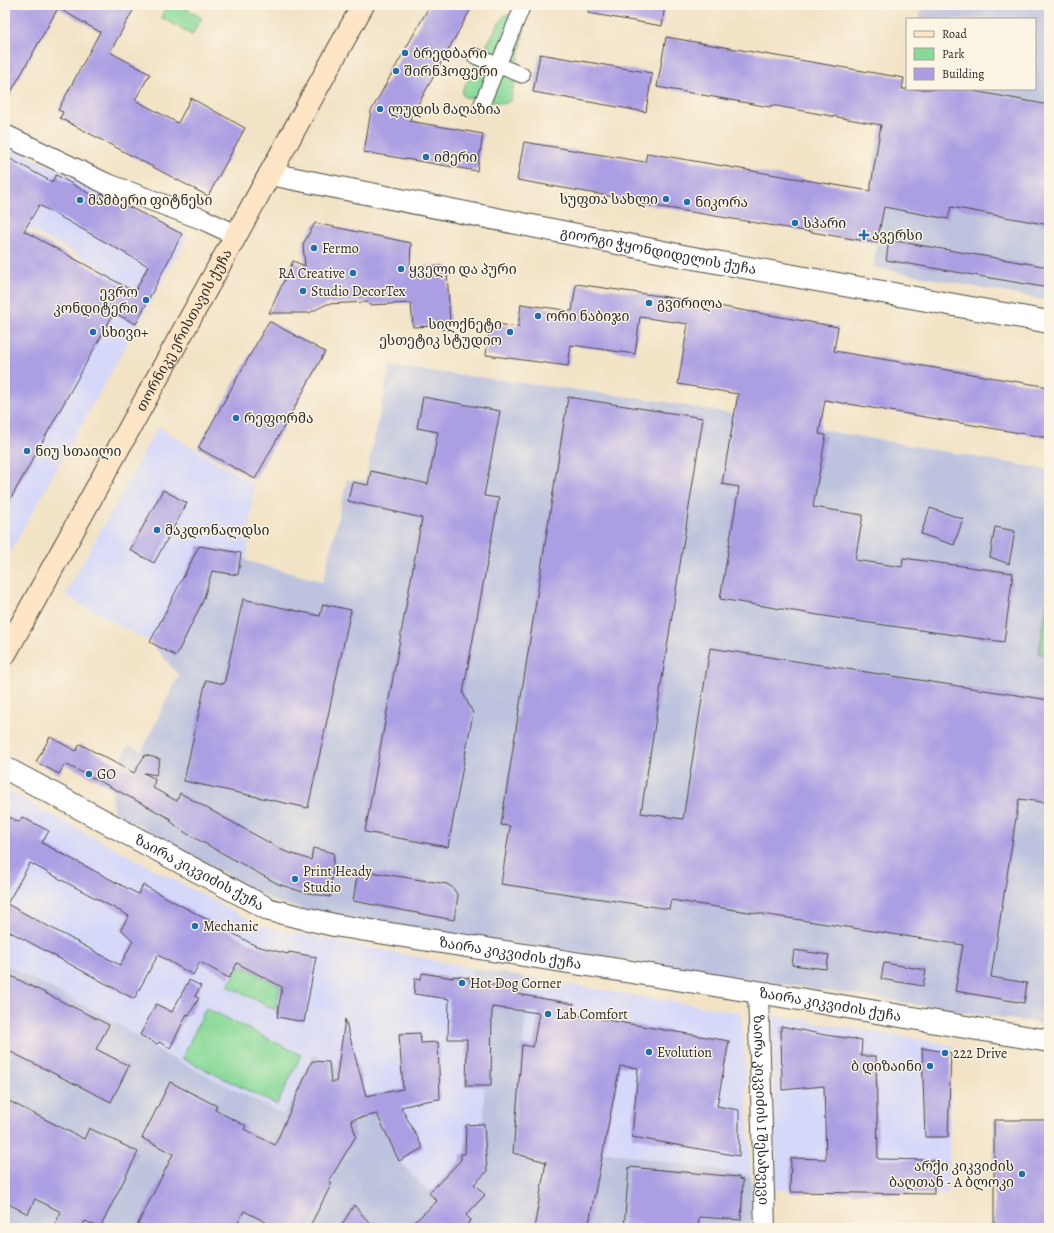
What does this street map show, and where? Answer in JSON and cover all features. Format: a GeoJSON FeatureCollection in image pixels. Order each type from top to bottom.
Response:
{"type":"FeatureCollection","features":[{"type":"Feature","properties":{"kind":"main road","name":"თორნიკე ერისთავის ქუჩა"},"geometry":{"type":"LineString","coordinates":[[5,654],[363,5]]}},
{"type":"Feature","properties":{"kind":"street"},"geometry":{"type":"LineString","coordinates":[[481,106],[521,10]]}},
{"type":"Feature","properties":{"kind":"street"},"geometry":{"type":"LineString","coordinates":[[475,56],[522,75]]}},
{"type":"Feature","properties":{"kind":"street"},"geometry":{"type":"LineString","coordinates":[[5,134],[105,183],[202,219],[236,235]]}},
{"type":"Feature","properties":{"kind":"street","name":"გიორგი ჭყონდიდელის ქუჩა"},"geometry":{"type":"LineString","coordinates":[[270,174],[688,257],[1049,322]]}},
{"type":"Feature","properties":{"kind":"street","name":"ზაირა კიკვიძის ქუჩა"},"geometry":{"type":"LineString","coordinates":[[5,768],[270,910],[334,925],[758,992],[1049,1041]]}},
{"type":"Feature","properties":{"kind":"street","name":"ზაირა კიკვიძის I შესახვევი"},"geometry":{"type":"LineString","coordinates":[[758,992],[764,1228]]}},
{"type":"Feature","properties":{"kind":"shaded area"},"geometry":{"type":"Polygon","coordinates":[[[922,5],[1049,5],[1049,301],[873,267],[906,90],[1036,90],[1036,18],[920,18],[922,5]]]}},
{"type":"Feature","properties":{"kind":"shaded area"},"geometry":{"type":"Polygon","coordinates":[[[5,145],[102,191],[188,235],[5,561],[5,451],[104,269],[5,216],[5,145]]]}},
{"type":"Feature","properties":{"kind":"shaded area"},"geometry":{"type":"Polygon","coordinates":[[[390,366],[654,400],[1049,470],[1049,1025],[311,912],[274,901],[113,811],[112,789],[107,786],[129,745],[142,751],[179,675],[150,642],[199,546],[241,553],[247,561],[323,582],[347,480],[365,481],[390,366]]]}},
{"type":"Feature","properties":{"kind":"shaded area"},"geometry":{"type":"Polygon","coordinates":[[[158,427],[254,484],[247,561],[150,642],[65,595],[158,427]]]}},
{"type":"Feature","properties":{"kind":"shaded area"},"geometry":{"type":"Polygon","coordinates":[[[5,790],[261,926],[472,968],[467,1007],[467,1086],[484,1086],[484,1124],[487,1172],[448,1212],[399,1161],[377,1114],[346,1100],[313,1055],[284,1115],[168,1056],[111,1020],[5,964],[5,790]]]}},
{"type":"Feature","properties":{"kind":"shaded area"},"geometry":{"type":"Polygon","coordinates":[[[5,964],[111,1020],[168,1056],[284,1115],[313,1055],[335,1063],[346,1100],[377,1114],[399,1161],[448,1212],[487,1172],[484,1124],[484,1086],[466,1086],[467,1007],[472,968],[529,978],[513,1153],[550,1142],[751,1176],[752,1228],[5,1228],[5,964]]]}},
{"type":"Feature","properties":{"kind":"shaded area"},"geometry":{"type":"Polygon","coordinates":[[[529,978],[742,1013],[751,1176],[550,1142],[513,1153],[529,978]]]}},
{"type":"Feature","properties":{"kind":"shaded area"},"geometry":{"type":"Polygon","coordinates":[[[773,1015],[953,1045],[951,1053],[948,1194],[776,1190],[773,1015]]]}},
{"type":"Feature","properties":{"kind":"green space"},"geometry":{"type":"Polygon","coordinates":[[[167,5],[180,5],[202,18],[192,35],[161,17],[167,5]]]}},
{"type":"Feature","properties":{"kind":"green space"},"geometry":{"type":"Polygon","coordinates":[[[505,15],[516,15],[524,20],[525,25],[511,100],[504,104],[464,97],[462,91],[497,26],[505,15]]]}},
{"type":"Feature","properties":{"kind":"green space"},"geometry":{"type":"Polygon","coordinates":[[[1049,593],[1049,655],[1039,653],[1049,593]]]}},
{"type":"Feature","properties":{"kind":"green space"},"geometry":{"type":"Polygon","coordinates":[[[240,965],[280,986],[275,1010],[228,986],[240,965]]]}},
{"type":"Feature","properties":{"kind":"green space"},"geometry":{"type":"Polygon","coordinates":[[[206,1008],[301,1055],[277,1105],[182,1058],[206,1008]]]}},
{"type":"Feature","properties":{"kind":"building"},"geometry":{"type":"Polygon","coordinates":[[[5,5],[136,5],[110,52],[150,74],[135,100],[178,123],[191,98],[245,128],[208,196],[60,118],[63,112],[58,110],[100,32],[58,8],[5,103],[5,5]]]}},
{"type":"Feature","properties":{"kind":"building"},"geometry":{"type":"Polygon","coordinates":[[[430,5],[473,5],[409,121],[483,134],[477,171],[364,152],[371,111],[430,5]]]}},
{"type":"Feature","properties":{"kind":"building"},"geometry":{"type":"Polygon","coordinates":[[[589,5],[665,5],[662,26],[588,13],[589,5]]]}},
{"type":"Feature","properties":{"kind":"building"},"geometry":{"type":"Polygon","coordinates":[[[666,37],[904,78],[902,89],[906,90],[974,90],[1049,105],[1049,225],[951,207],[948,219],[884,207],[877,243],[637,203],[638,201],[517,180],[524,142],[645,162],[647,153],[870,191],[881,125],[771,105],[770,107],[657,87],[666,37]]]}},
{"type":"Feature","properties":{"kind":"building"},"geometry":{"type":"Polygon","coordinates":[[[540,54],[652,73],[646,112],[533,92],[540,54]]]}},
{"type":"Feature","properties":{"kind":"building"},"geometry":{"type":"Polygon","coordinates":[[[5,156],[52,182],[56,175],[99,199],[101,194],[114,199],[182,234],[136,324],[114,313],[5,509],[5,156]],[[39,205],[24,231],[135,292],[148,266],[39,205]]]}},
{"type":"Feature","properties":{"kind":"building"},"geometry":{"type":"Polygon","coordinates":[[[315,223],[411,243],[410,267],[445,266],[445,271],[447,270],[450,323],[443,330],[438,326],[413,327],[411,303],[369,305],[368,302],[327,304],[309,313],[269,313],[293,261],[305,266],[303,244],[315,223]]]}},
{"type":"Feature","properties":{"kind":"building"},"geometry":{"type":"Polygon","coordinates":[[[889,240],[1049,267],[1049,288],[886,260],[889,240]]]}},
{"type":"Feature","properties":{"kind":"building"},"geometry":{"type":"Polygon","coordinates":[[[576,284],[667,297],[838,327],[834,351],[1049,387],[1049,438],[825,400],[819,434],[826,435],[813,507],[863,515],[855,560],[902,567],[903,558],[1013,573],[1004,642],[849,620],[720,599],[739,487],[722,484],[738,394],[678,384],[688,324],[640,317],[635,354],[571,345],[568,366],[486,355],[490,323],[518,327],[521,304],[572,311],[576,284]]]}},
{"type":"Feature","properties":{"kind":"building"},"geometry":{"type":"Polygon","coordinates":[[[269,321],[325,352],[255,479],[198,448],[269,321]]]}},
{"type":"Feature","properties":{"kind":"building"},"geometry":{"type":"Polygon","coordinates":[[[423,397],[500,411],[484,496],[499,498],[463,693],[473,713],[448,847],[365,832],[422,518],[348,501],[352,482],[368,485],[371,471],[428,484],[438,432],[417,428],[423,397]]]}},
{"type":"Feature","properties":{"kind":"building"},"geometry":{"type":"Polygon","coordinates":[[[568,397],[703,418],[641,813],[683,819],[710,648],[1049,700],[1049,803],[1019,799],[991,977],[1027,983],[1024,1003],[955,991],[963,945],[671,900],[669,909],[501,884],[510,826],[501,825],[568,397]]]}},
{"type":"Feature","properties":{"kind":"building","name":"მაკდონალდსი"},"geometry":{"type":"Polygon","coordinates":[[[163,490],[187,503],[154,563],[130,550],[163,490]]]}},
{"type":"Feature","properties":{"kind":"building"},"geometry":{"type":"Polygon","coordinates":[[[930,508],[963,519],[954,545],[921,534],[930,508]]]}},
{"type":"Feature","properties":{"kind":"building"},"geometry":{"type":"Polygon","coordinates":[[[995,527],[1015,531],[1009,564],[990,557],[995,527]]]}},
{"type":"Feature","properties":{"kind":"building"},"geometry":{"type":"Polygon","coordinates":[[[199,546],[241,553],[238,575],[212,571],[203,601],[176,656],[150,642],[199,546]]]}},
{"type":"Feature","properties":{"kind":"building"},"geometry":{"type":"Polygon","coordinates":[[[243,599],[320,616],[323,604],[351,610],[308,808],[184,781],[206,680],[224,684],[243,599]]]}},
{"type":"Feature","properties":{"kind":"building"},"geometry":{"type":"Polygon","coordinates":[[[50,737],[76,751],[80,744],[134,773],[145,755],[160,759],[156,775],[144,773],[155,779],[153,788],[177,801],[180,793],[284,851],[311,860],[313,848],[334,853],[330,897],[303,892],[278,884],[186,833],[170,821],[171,819],[65,764],[59,774],[36,762],[50,737]]]}},
{"type":"Feature","properties":{"kind":"building"},"geometry":{"type":"Polygon","coordinates":[[[5,815],[19,822],[22,817],[49,831],[42,843],[138,894],[143,885],[256,946],[288,954],[289,952],[316,957],[304,1022],[277,1017],[282,987],[237,963],[229,978],[200,962],[193,975],[158,955],[134,999],[5,929],[5,815]],[[30,863],[7,904],[120,965],[133,941],[121,929],[129,916],[30,863]]]}},
{"type":"Feature","properties":{"kind":"building"},"geometry":{"type":"Polygon","coordinates":[[[358,870],[447,884],[453,888],[458,896],[454,920],[353,901],[358,870]]]}},
{"type":"Feature","properties":{"kind":"building"},"geometry":{"type":"Polygon","coordinates":[[[794,950],[829,955],[826,969],[792,965],[794,950]]]}},
{"type":"Feature","properties":{"kind":"building"},"geometry":{"type":"Polygon","coordinates":[[[884,963],[926,970],[923,986],[881,979],[884,963]]]}},
{"type":"Feature","properties":{"kind":"building"},"geometry":{"type":"Polygon","coordinates":[[[5,973],[109,1025],[96,1049],[129,1066],[111,1102],[5,1049],[5,973]]]}},
{"type":"Feature","properties":{"kind":"building"},"geometry":{"type":"Polygon","coordinates":[[[422,973],[453,978],[453,976],[470,978],[470,982],[517,988],[517,994],[574,1004],[572,1014],[729,1041],[717,1106],[739,1110],[739,1156],[632,1137],[638,1068],[620,1066],[588,1228],[534,1228],[546,1162],[513,1153],[522,1045],[533,1047],[539,1013],[492,1007],[491,1086],[466,1086],[467,1039],[448,1039],[449,999],[414,994],[415,978],[421,979],[422,973]]]}},
{"type":"Feature","properties":{"kind":"building"},"geometry":{"type":"Polygon","coordinates":[[[189,980],[201,986],[195,996],[199,998],[189,1015],[187,1014],[170,1048],[159,1042],[157,1044],[140,1035],[156,1004],[172,1012],[189,980]]]}},
{"type":"Feature","properties":{"kind":"building"},"geometry":{"type":"Polygon","coordinates":[[[345,1019],[366,1096],[403,1089],[399,1034],[420,1033],[421,1043],[438,1042],[440,1099],[401,1107],[423,1148],[399,1161],[377,1114],[351,1120],[356,1136],[329,1181],[332,1183],[309,1228],[277,1228],[244,1211],[235,1228],[136,1228],[173,1154],[142,1138],[170,1082],[217,1106],[215,1110],[246,1126],[244,1129],[275,1145],[312,1061],[329,1062],[331,1082],[336,1082],[345,1019]]]}},
{"type":"Feature","properties":{"kind":"building"},"geometry":{"type":"Polygon","coordinates":[[[781,1026],[825,1035],[862,1040],[861,1056],[876,1056],[878,1159],[934,1160],[934,1194],[790,1192],[791,1158],[826,1159],[824,1086],[782,1090],[781,1026]]]}},
{"type":"Feature","properties":{"kind":"building"},"geometry":{"type":"Polygon","coordinates":[[[922,1048],[951,1053],[948,1137],[925,1137],[922,1048]]]}},
{"type":"Feature","properties":{"kind":"building"},"geometry":{"type":"Polygon","coordinates":[[[5,1099],[84,1139],[89,1128],[138,1152],[100,1228],[85,1221],[81,1228],[53,1228],[61,1212],[35,1199],[28,1214],[5,1202],[5,1099]]]}},
{"type":"Feature","properties":{"kind":"building","name":"არქი კიკვიძის ბაღთან - A ბლოკი"},"geometry":{"type":"Polygon","coordinates":[[[994,1120],[1049,1120],[1049,1228],[994,1228],[994,1120]]]}},
{"type":"Feature","properties":{"kind":"building"},"geometry":{"type":"Polygon","coordinates":[[[484,1124],[487,1172],[474,1184],[485,1195],[466,1215],[471,1220],[463,1228],[408,1228],[437,1201],[429,1193],[461,1160],[461,1154],[465,1154],[466,1125],[484,1124]]]}},
{"type":"Feature","properties":{"kind":"building"},"geometry":{"type":"Polygon","coordinates":[[[629,1167],[739,1177],[739,1179],[743,1180],[741,1220],[699,1217],[698,1228],[624,1228],[629,1167]]]}},
{"type":"Feature","properties":{"kind":"building"},"geometry":{"type":"Polygon","coordinates":[[[354,1205],[374,1228],[340,1228],[354,1205]]]}},
{"type":"Feature","properties":{"kind":"place","name":"ბრედბარი"},"geometry":{"type":"Point","coordinates":[405,53]}},
{"type":"Feature","properties":{"kind":"place","name":"შირნჰოფერი"},"geometry":{"type":"Point","coordinates":[396,71]}},
{"type":"Feature","properties":{"kind":"place","name":"ლუდის მაღაზია"},"geometry":{"type":"Point","coordinates":[380,109]}},
{"type":"Feature","properties":{"kind":"place","name":"იმერი"},"geometry":{"type":"Point","coordinates":[426,157]}},
{"type":"Feature","properties":{"kind":"place","name":"სუფთა სახლი"},"geometry":{"type":"Point","coordinates":[666,199]}},
{"type":"Feature","properties":{"kind":"place","name":"მამბერი ფიტნესი"},"geometry":{"type":"Point","coordinates":[80,200]}},
{"type":"Feature","properties":{"kind":"place","name":"ნიკორა"},"geometry":{"type":"Point","coordinates":[687,202]}},
{"type":"Feature","properties":{"kind":"place","name":"სპარი"},"geometry":{"type":"Point","coordinates":[795,223]}},
{"type":"Feature","properties":{"kind":"place","name":"ავერსი"},"geometry":{"type":"Point","coordinates":[864,235]}},
{"type":"Feature","properties":{"kind":"place","name":"Fermo"},"geometry":{"type":"Point","coordinates":[314,248]}},
{"type":"Feature","properties":{"kind":"place","name":"ყველი და პური"},"geometry":{"type":"Point","coordinates":[401,269]}},
{"type":"Feature","properties":{"kind":"place","name":"RA Creative"},"geometry":{"type":"Point","coordinates":[353,273]}},
{"type":"Feature","properties":{"kind":"place","name":"Studio DecorTex"},"geometry":{"type":"Point","coordinates":[303,291]}},
{"type":"Feature","properties":{"kind":"place","name":"ევრო კონდიტერი"},"geometry":{"type":"Point","coordinates":[146,300]}},
{"type":"Feature","properties":{"kind":"place","name":"გვირილა"},"geometry":{"type":"Point","coordinates":[649,303]}},
{"type":"Feature","properties":{"kind":"place","name":"ორი ნაბიჯი"},"geometry":{"type":"Point","coordinates":[538,316]}},
{"type":"Feature","properties":{"kind":"place","name":"სხივი+"},"geometry":{"type":"Point","coordinates":[93,332]}},
{"type":"Feature","properties":{"kind":"place","name":"სილქნეტი ესთეტიკ სტუდიო"},"geometry":{"type":"Point","coordinates":[510,332]}},
{"type":"Feature","properties":{"kind":"place","name":"რეფორმა"},"geometry":{"type":"Point","coordinates":[236,418]}},
{"type":"Feature","properties":{"kind":"place","name":"ნიუ სთაილი"},"geometry":{"type":"Point","coordinates":[27,451]}},
{"type":"Feature","properties":{"kind":"place","name":"მაკდონალდსი"},"geometry":{"type":"Point","coordinates":[157,530]}},
{"type":"Feature","properties":{"kind":"place","name":"GO"},"geometry":{"type":"Point","coordinates":[89,774]}},
{"type":"Feature","properties":{"kind":"place","name":"Print Heady Studio"},"geometry":{"type":"Point","coordinates":[295,879]}},
{"type":"Feature","properties":{"kind":"place","name":"Mechanic"},"geometry":{"type":"Point","coordinates":[195,926]}},
{"type":"Feature","properties":{"kind":"place","name":"Hot Dog Corner"},"geometry":{"type":"Point","coordinates":[462,983]}},
{"type":"Feature","properties":{"kind":"place","name":"Lab Comfort"},"geometry":{"type":"Point","coordinates":[548,1014]}},
{"type":"Feature","properties":{"kind":"place","name":"Evolution"},"geometry":{"type":"Point","coordinates":[649,1052]}},
{"type":"Feature","properties":{"kind":"place","name":"222 Drive"},"geometry":{"type":"Point","coordinates":[945,1053]}},
{"type":"Feature","properties":{"kind":"place","name":"ბ დიზაინი"},"geometry":{"type":"Point","coordinates":[930,1066]}},
{"type":"Feature","properties":{"kind":"place","name":"არქი კიკვიძის ბაღთან - A ბლოკი"},"geometry":{"type":"Point","coordinates":[1022,1174]}}]}
